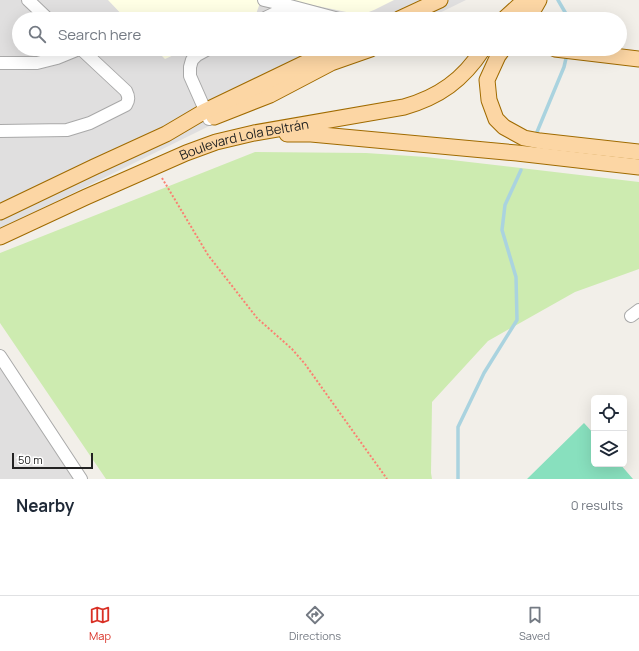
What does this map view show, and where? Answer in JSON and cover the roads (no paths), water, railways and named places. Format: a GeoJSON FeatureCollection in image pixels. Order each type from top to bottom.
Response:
{"type":"FeatureCollection","features":[{"type":"Feature","properties":{"kind":"main road"},"geometry":{"type":"LineString","coordinates":[[409,12],[419,5],[440,0]]}},
{"type":"Feature","properties":{"kind":"main road"},"geometry":{"type":"LineString","coordinates":[[512,12],[525,0]]}},
{"type":"Feature","properties":{"kind":"main road"},"geometry":{"type":"LineString","coordinates":[[530,12],[539,0]]}},
{"type":"Feature","properties":{"kind":"main road","name":"Boulevard Lola Beltrán"},"geometry":{"type":"LineString","coordinates":[[0,212],[207,115],[321,56]]}},
{"type":"Feature","properties":{"kind":"main road"},"geometry":{"type":"LineString","coordinates":[[207,115],[270,95],[331,64],[352,56]]}},
{"type":"Feature","properties":{"kind":"main road","name":"Boulevard Lola Beltrán"},"geometry":{"type":"LineString","coordinates":[[0,237],[155,166],[216,142],[254,133],[404,107],[418,103],[439,93],[452,84],[465,72],[478,56]]}},
{"type":"Feature","properties":{"kind":"main road"},"geometry":{"type":"LineString","coordinates":[[498,56],[487,80],[489,100],[496,118],[504,127],[524,138],[540,141],[639,152]]}},
{"type":"Feature","properties":{"kind":"main road"},"geometry":{"type":"LineString","coordinates":[[614,56],[639,59]]}},
{"type":"Feature","properties":{"kind":"main road"},"geometry":{"type":"LineString","coordinates":[[254,133],[319,135],[517,153],[639,167]]}},
{"type":"Feature","properties":{"kind":"street"},"geometry":{"type":"LineString","coordinates":[[28,0],[41,12]]}},
{"type":"Feature","properties":{"kind":"street"},"geometry":{"type":"LineString","coordinates":[[264,0],[313,12]]}},
{"type":"Feature","properties":{"kind":"street"},"geometry":{"type":"LineString","coordinates":[[278,12],[290,6]]}},
{"type":"Feature","properties":{"kind":"street"},"geometry":{"type":"LineString","coordinates":[[0,63],[37,63],[61,56]]}},
{"type":"Feature","properties":{"kind":"street"},"geometry":{"type":"LineString","coordinates":[[0,132],[67,130],[90,123],[126,105],[128,96],[126,91],[88,56]]}},
{"type":"Feature","properties":{"kind":"street"},"geometry":{"type":"LineString","coordinates":[[196,56],[192,60],[190,66],[190,76],[207,115]]}},
{"type":"Feature","properties":{"kind":"street"},"geometry":{"type":"LineString","coordinates":[[0,356],[82,479]]}},
{"type":"Feature","properties":{"kind":"waterway"},"geometry":{"type":"LineString","coordinates":[[558,0],[565,12]]}},
{"type":"Feature","properties":{"kind":"waterway"},"geometry":{"type":"LineString","coordinates":[[537,132],[564,67],[567,56]]}},
{"type":"Feature","properties":{"kind":"waterway"},"geometry":{"type":"LineString","coordinates":[[458,479],[458,427],[484,373],[517,320],[516,277],[502,230],[505,205],[521,170]]}}]}
